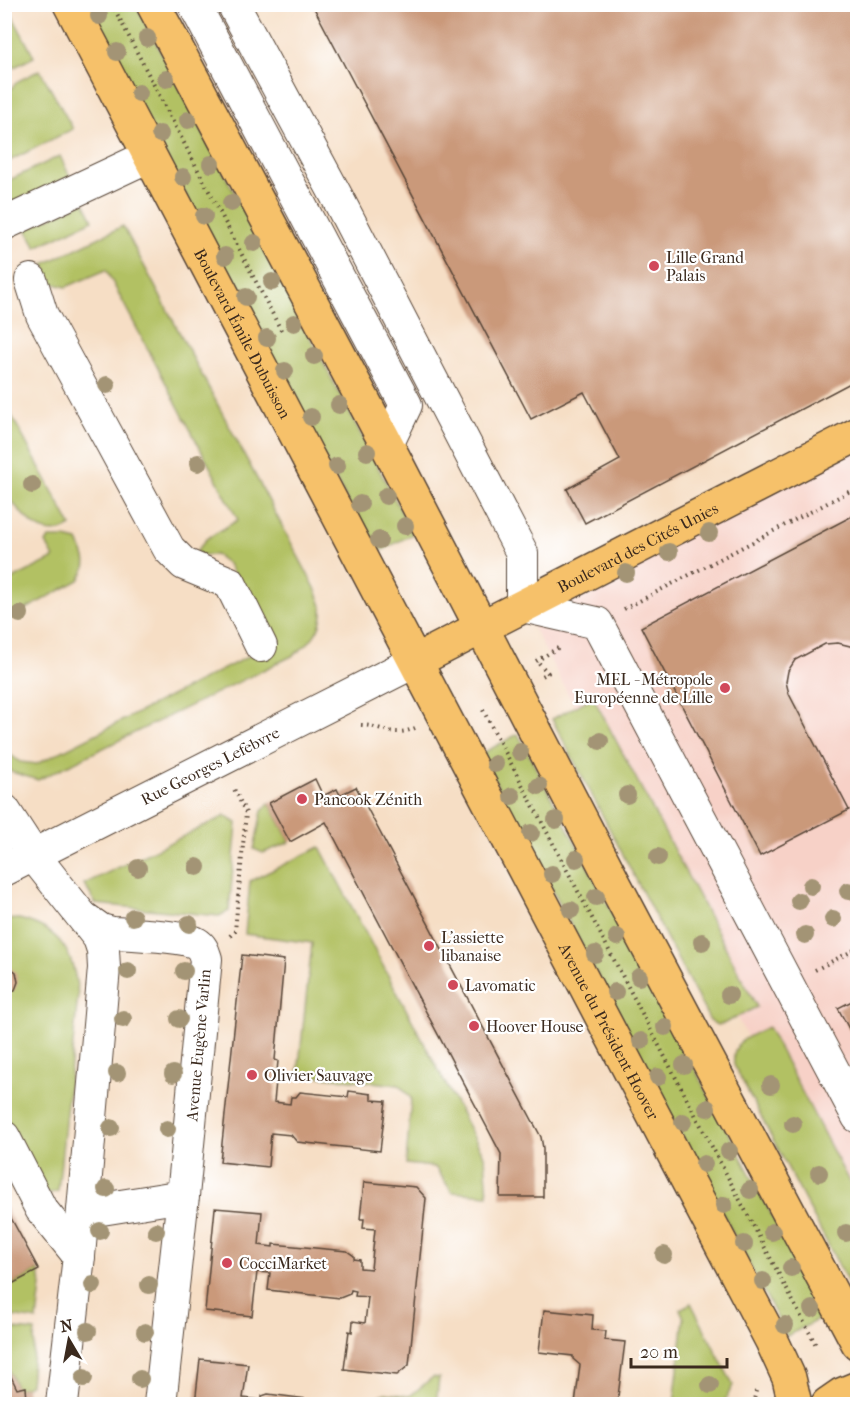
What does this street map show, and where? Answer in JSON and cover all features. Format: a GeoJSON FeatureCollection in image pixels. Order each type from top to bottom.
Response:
{"type":"FeatureCollection","features":[{"type":"Feature","properties":{"kind":"main road","name":"Boulevard Émile Dubuisson"},"geometry":{"type":"LineString","coordinates":[[70,4],[416,661]]}},
{"type":"Feature","properties":{"kind":"main road"},"geometry":{"type":"LineString","coordinates":[[153,4],[858,1343]]}},
{"type":"Feature","properties":{"kind":"main road","name":"Boulevard des Cités Unies"},"geometry":{"type":"LineString","coordinates":[[416,661],[858,434]]}},
{"type":"Feature","properties":{"kind":"main road","name":"Avenue du Président Hoover"},"geometry":{"type":"LineString","coordinates":[[416,661],[772,1341],[789,1377],[795,1404]]}},
{"type":"Feature","properties":{"kind":"main road"},"geometry":{"type":"LineString","coordinates":[[828,1404],[841,1395],[858,1388]]}},
{"type":"Feature","properties":{"kind":"street"},"geometry":{"type":"LineString","coordinates":[[194,4],[406,405],[387,445]]}},
{"type":"Feature","properties":{"kind":"street"},"geometry":{"type":"LineString","coordinates":[[233,4],[337,196],[522,553],[522,606],[597,623],[858,1117]]}},
{"type":"Feature","properties":{"kind":"street"},"geometry":{"type":"LineString","coordinates":[[4,224],[149,156]]}},
{"type":"Feature","properties":{"kind":"street"},"geometry":{"type":"LineString","coordinates":[[31,280],[42,315],[169,549],[184,564],[230,583],[261,646]]}},
{"type":"Feature","properties":{"kind":"street","name":"Rue Georges Lefebvre"},"geometry":{"type":"LineString","coordinates":[[4,870],[416,661]]}},
{"type":"Feature","properties":{"kind":"street","name":"Avenue Eugène Varlin"},"geometry":{"type":"LineString","coordinates":[[4,810],[34,856],[99,938],[103,950],[104,968],[83,1212],[62,1404]]}},
{"type":"Feature","properties":{"kind":"street","name":"Avenue Eugène Varlin"},"geometry":{"type":"LineString","coordinates":[[83,917],[101,930],[112,933],[183,939],[203,949],[206,959],[160,1404]]}},
{"type":"Feature","properties":{"kind":"street"},"geometry":{"type":"LineString","coordinates":[[4,1137],[41,1209],[79,1256]]}},
{"type":"Feature","properties":{"kind":"street"},"geometry":{"type":"LineString","coordinates":[[83,1212],[183,1196]]}},
{"type":"Feature","properties":{"kind":"path"},"geometry":{"type":"LineString","coordinates":[[112,4],[287,341]]}},
{"type":"Feature","properties":{"kind":"path"},"geometry":{"type":"LineString","coordinates":[[597,623],[858,487]]}},
{"type":"Feature","properties":{"kind":"path"},"geometry":{"type":"LineString","coordinates":[[483,710],[817,1347]]}},
{"type":"Feature","properties":{"kind":"path"},"geometry":{"type":"LineString","coordinates":[[206,959],[235,931],[246,813],[220,760]]}},
{"type":"Feature","properties":{"kind":"path"},"geometry":{"type":"LineString","coordinates":[[787,984],[858,948]]}},
{"type":"Feature","properties":{"kind":"shaded area"},"geometry":{"type":"Polygon","coordinates":[[[857,434],[857,1247],[522,606],[857,434]]]}},
{"type":"Feature","properties":{"kind":"green space"},"geometry":{"type":"Polygon","coordinates":[[[6,4],[34,57],[5,72],[4,5],[6,4]]]}},
{"type":"Feature","properties":{"kind":"green space"},"geometry":{"type":"Polygon","coordinates":[[[86,5],[136,5],[413,534],[375,554],[86,5]]]}},
{"type":"Feature","properties":{"kind":"green space"},"geometry":{"type":"Polygon","coordinates":[[[40,70],[73,129],[5,163],[5,95],[18,81],[40,70]]]}},
{"type":"Feature","properties":{"kind":"green space"},"geometry":{"type":"Polygon","coordinates":[[[60,156],[70,177],[13,203],[5,182],[60,156]]]}},
{"type":"Feature","properties":{"kind":"green space"},"geometry":{"type":"Polygon","coordinates":[[[84,202],[93,220],[36,247],[26,229],[84,202]]]}},
{"type":"Feature","properties":{"kind":"green space"},"geometry":{"type":"Polygon","coordinates":[[[123,226],[315,588],[321,605],[321,622],[314,636],[292,656],[38,780],[11,772],[4,750],[20,762],[37,764],[271,645],[228,564],[216,555],[198,555],[197,551],[206,539],[238,520],[106,270],[66,287],[43,281],[40,276],[48,272],[44,264],[123,226]]]}},
{"type":"Feature","properties":{"kind":"green space"},"geometry":{"type":"Polygon","coordinates":[[[7,407],[71,526],[50,532],[41,529],[25,517],[5,493],[4,409],[7,407]]]}},
{"type":"Feature","properties":{"kind":"green space"},"geometry":{"type":"Polygon","coordinates":[[[49,538],[78,541],[86,561],[85,570],[79,580],[6,620],[4,616],[5,583],[54,558],[46,543],[49,538]]]}},
{"type":"Feature","properties":{"kind":"green space"},"geometry":{"type":"Polygon","coordinates":[[[593,697],[757,1007],[723,1024],[717,1025],[710,1021],[552,719],[593,697]]]}},
{"type":"Feature","properties":{"kind":"green space"},"geometry":{"type":"Polygon","coordinates":[[[518,734],[825,1316],[787,1336],[481,754],[518,734]]]}},
{"type":"Feature","properties":{"kind":"green space"},"geometry":{"type":"Polygon","coordinates":[[[269,803],[290,842],[263,853],[254,849],[262,811],[269,803]]]}},
{"type":"Feature","properties":{"kind":"green space"},"geometry":{"type":"Polygon","coordinates":[[[225,816],[237,823],[229,911],[219,916],[96,904],[84,884],[225,816]]]}},
{"type":"Feature","properties":{"kind":"green space"},"geometry":{"type":"Polygon","coordinates":[[[320,847],[485,1158],[488,1195],[452,1192],[435,1167],[406,1164],[411,1098],[399,1085],[298,1074],[312,943],[245,934],[250,881],[320,847]]]}},
{"type":"Feature","properties":{"kind":"green space"},"geometry":{"type":"Polygon","coordinates":[[[19,919],[46,929],[63,945],[73,967],[78,995],[58,1191],[48,1194],[42,1190],[5,1119],[4,920],[19,919]]]}},
{"type":"Feature","properties":{"kind":"green space"},"geometry":{"type":"Polygon","coordinates":[[[768,1027],[857,1197],[857,1300],[734,1065],[735,1050],[738,1045],[768,1027]]]}},
{"type":"Feature","properties":{"kind":"green space"},"geometry":{"type":"Polygon","coordinates":[[[39,1270],[41,1286],[37,1320],[5,1315],[5,1288],[39,1270]]]}},
{"type":"Feature","properties":{"kind":"green space"},"geometry":{"type":"Polygon","coordinates":[[[691,1303],[733,1385],[723,1404],[674,1404],[684,1318],[680,1309],[691,1303]]]}},
{"type":"Feature","properties":{"kind":"green space"},"geometry":{"type":"Polygon","coordinates":[[[4,1328],[35,1331],[30,1384],[26,1387],[17,1389],[5,1362],[4,1328]]]}},
{"type":"Feature","properties":{"kind":"green space"},"geometry":{"type":"Polygon","coordinates":[[[433,1377],[439,1378],[436,1404],[377,1404],[378,1397],[385,1393],[410,1396],[433,1377]]]}},
{"type":"Feature","properties":{"kind":"building","name":"Lille Grand Palais"},"geometry":{"type":"Polygon","coordinates":[[[312,4],[858,4],[858,379],[585,523],[567,489],[620,460],[584,392],[531,419],[312,4]]]}},
{"type":"Feature","properties":{"kind":"building","name":"MEL - Métropole Européenne de Lille"},"geometry":{"type":"Polygon","coordinates":[[[858,513],[858,648],[838,643],[825,644],[795,660],[788,671],[786,682],[789,694],[849,810],[760,856],[641,627],[858,513]]]}},
{"type":"Feature","properties":{"kind":"building"},"geometry":{"type":"Polygon","coordinates":[[[315,779],[323,796],[337,789],[340,795],[356,787],[541,1137],[543,1197],[500,1197],[501,1154],[326,822],[290,842],[269,803],[315,779]]]}},
{"type":"Feature","properties":{"kind":"building"},"geometry":{"type":"Polygon","coordinates":[[[242,955],[284,960],[275,1060],[278,1061],[274,1102],[290,1104],[291,1097],[296,1097],[300,1092],[348,1097],[349,1091],[371,1094],[371,1100],[386,1101],[380,1151],[297,1142],[291,1135],[271,1133],[268,1167],[220,1162],[242,955]]]}},
{"type":"Feature","properties":{"kind":"building"},"geometry":{"type":"Polygon","coordinates":[[[4,966],[16,972],[18,982],[15,990],[4,994],[4,966]]]}},
{"type":"Feature","properties":{"kind":"building"},"geometry":{"type":"Polygon","coordinates":[[[858,998],[858,1046],[838,1008],[858,998]]]}},
{"type":"Feature","properties":{"kind":"building"},"geometry":{"type":"Polygon","coordinates":[[[364,1182],[416,1187],[426,1198],[409,1365],[397,1375],[344,1369],[349,1331],[352,1332],[353,1321],[365,1323],[368,1297],[355,1296],[356,1291],[351,1290],[350,1294],[340,1298],[268,1290],[270,1273],[257,1272],[252,1316],[205,1311],[215,1208],[262,1212],[259,1245],[273,1247],[273,1244],[347,1251],[354,1256],[354,1259],[360,1260],[360,1268],[371,1269],[375,1229],[363,1228],[364,1219],[360,1219],[364,1182]]]}},
{"type":"Feature","properties":{"kind":"building"},"geometry":{"type":"Polygon","coordinates":[[[4,1205],[39,1270],[4,1288],[4,1205]]]}},
{"type":"Feature","properties":{"kind":"building"},"geometry":{"type":"Polygon","coordinates":[[[544,1310],[593,1315],[592,1330],[606,1331],[605,1340],[625,1342],[617,1404],[575,1404],[580,1365],[573,1359],[573,1356],[539,1352],[544,1310]]]}},
{"type":"Feature","properties":{"kind":"building"},"geometry":{"type":"Polygon","coordinates":[[[200,1359],[248,1364],[243,1398],[262,1400],[262,1396],[268,1394],[346,1404],[195,1404],[200,1359]]]}},
{"type":"Feature","properties":{"kind":"building"},"geometry":{"type":"Polygon","coordinates":[[[4,1362],[17,1389],[26,1387],[27,1401],[18,1404],[4,1404],[4,1362]]]}},
{"type":"Feature","properties":{"kind":"place","name":"Lille Grand Palais"},"geometry":{"type":"Point","coordinates":[654,266]}},
{"type":"Feature","properties":{"kind":"place","name":"MEL - Métropole Européenne de Lille"},"geometry":{"type":"Point","coordinates":[725,688]}},
{"type":"Feature","properties":{"kind":"place","name":"Pancook Zénith"},"geometry":{"type":"Point","coordinates":[302,799]}},
{"type":"Feature","properties":{"kind":"place","name":"L'assiette libanaise"},"geometry":{"type":"Point","coordinates":[429,946]}},
{"type":"Feature","properties":{"kind":"place","name":"Lavomatic"},"geometry":{"type":"Point","coordinates":[453,985]}},
{"type":"Feature","properties":{"kind":"place","name":"Hoover House"},"geometry":{"type":"Point","coordinates":[474,1026]}},
{"type":"Feature","properties":{"kind":"place","name":"Olivier Sauvage"},"geometry":{"type":"Point","coordinates":[252,1075]}},
{"type":"Feature","properties":{"kind":"place","name":"CocciMarket"},"geometry":{"type":"Point","coordinates":[227,1263]}}]}
